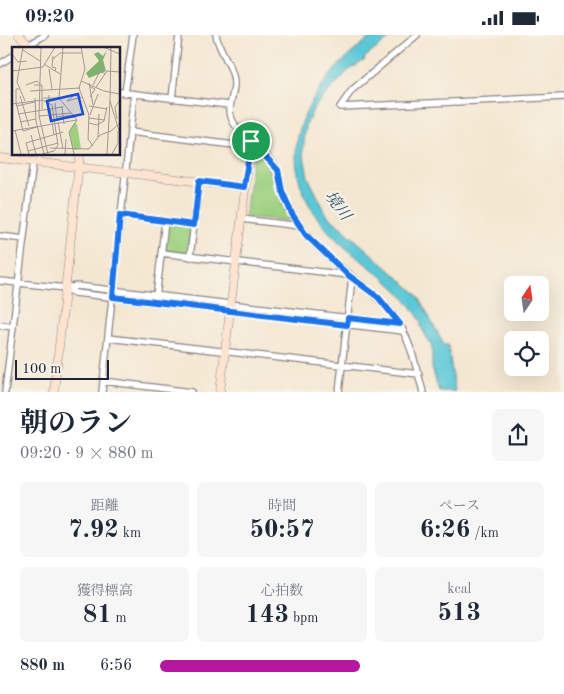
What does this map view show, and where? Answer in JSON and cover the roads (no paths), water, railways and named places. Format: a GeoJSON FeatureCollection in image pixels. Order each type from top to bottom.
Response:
{"type":"FeatureCollection","features":[{"type":"Feature","properties":{"kind":"street"},"geometry":{"type":"LineString","coordinates":[[19,35],[28,47],[45,35]]}},
{"type":"Feature","properties":{"kind":"street"},"geometry":{"type":"LineString","coordinates":[[133,35],[122,93],[229,105]]}},
{"type":"Feature","properties":{"kind":"street"},"geometry":{"type":"LineString","coordinates":[[172,99],[179,35]]}},
{"type":"Feature","properties":{"kind":"street"},"geometry":{"type":"LineString","coordinates":[[216,35],[234,84],[229,105],[230,116],[250,144],[278,170],[282,191],[292,214],[300,226],[350,277],[378,297],[400,324],[423,391]]}},
{"type":"Feature","properties":{"kind":"street"},"geometry":{"type":"LineString","coordinates":[[417,35],[352,90],[340,107],[564,97]]}},
{"type":"Feature","properties":{"kind":"street"},"geometry":{"type":"LineString","coordinates":[[0,65],[12,56]]}},
{"type":"Feature","properties":{"kind":"street"},"geometry":{"type":"LineString","coordinates":[[102,391],[134,94]]}},
{"type":"Feature","properties":{"kind":"street"},"geometry":{"type":"LineString","coordinates":[[130,132],[250,144]]}},
{"type":"Feature","properties":{"kind":"street"},"geometry":{"type":"LineString","coordinates":[[220,391],[250,144]]}},
{"type":"Feature","properties":{"kind":"street"},"geometry":{"type":"LineString","coordinates":[[54,391],[80,155]]}},
{"type":"Feature","properties":{"kind":"street"},"geometry":{"type":"LineString","coordinates":[[0,158],[244,187]]}},
{"type":"Feature","properties":{"kind":"street"},"geometry":{"type":"LineString","coordinates":[[5,391],[33,162]]}},
{"type":"Feature","properties":{"kind":"street"},"geometry":{"type":"LineString","coordinates":[[190,257],[199,181]]}},
{"type":"Feature","properties":{"kind":"street"},"geometry":{"type":"LineString","coordinates":[[120,215],[194,225]]}},
{"type":"Feature","properties":{"kind":"street"},"geometry":{"type":"LineString","coordinates":[[241,219],[300,226]]}},
{"type":"Feature","properties":{"kind":"street"},"geometry":{"type":"LineString","coordinates":[[156,299],[165,221]]}},
{"type":"Feature","properties":{"kind":"street"},"geometry":{"type":"LineString","coordinates":[[0,236],[24,239]]}},
{"type":"Feature","properties":{"kind":"street"},"geometry":{"type":"LineString","coordinates":[[161,253],[350,277]]}},
{"type":"Feature","properties":{"kind":"street"},"geometry":{"type":"LineString","coordinates":[[339,391],[350,277]]}},
{"type":"Feature","properties":{"kind":"street"},"geometry":{"type":"LineString","coordinates":[[0,281],[66,289],[76,286],[113,294],[230,308],[347,321],[400,324]]}},
{"type":"Feature","properties":{"kind":"street"},"geometry":{"type":"LineString","coordinates":[[347,321],[403,331]]}},
{"type":"Feature","properties":{"kind":"street"},"geometry":{"type":"LineString","coordinates":[[0,325],[13,327]]}},
{"type":"Feature","properties":{"kind":"street"},"geometry":{"type":"LineString","coordinates":[[108,338],[418,374]]}},
{"type":"Feature","properties":{"kind":"street"},"geometry":{"type":"LineString","coordinates":[[0,369],[8,370]]}},
{"type":"Feature","properties":{"kind":"street"},"geometry":{"type":"LineString","coordinates":[[103,381],[192,391]]}},
{"type":"Feature","properties":{"kind":"water"},"geometry":{"type":"Polygon","coordinates":[[[374,35],[394,35],[364,58],[365,60],[349,70],[314,107],[306,126],[303,151],[308,177],[327,215],[417,294],[444,345],[448,345],[455,391],[439,391],[432,368],[432,347],[414,310],[394,287],[336,239],[313,211],[300,183],[296,156],[300,129],[311,103],[327,79],[349,56],[374,35]]]}},
{"type":"Feature","properties":{"kind":"water label","name":"境川"},"geometry":{"type":"Point","coordinates":[337,206]}}]}
